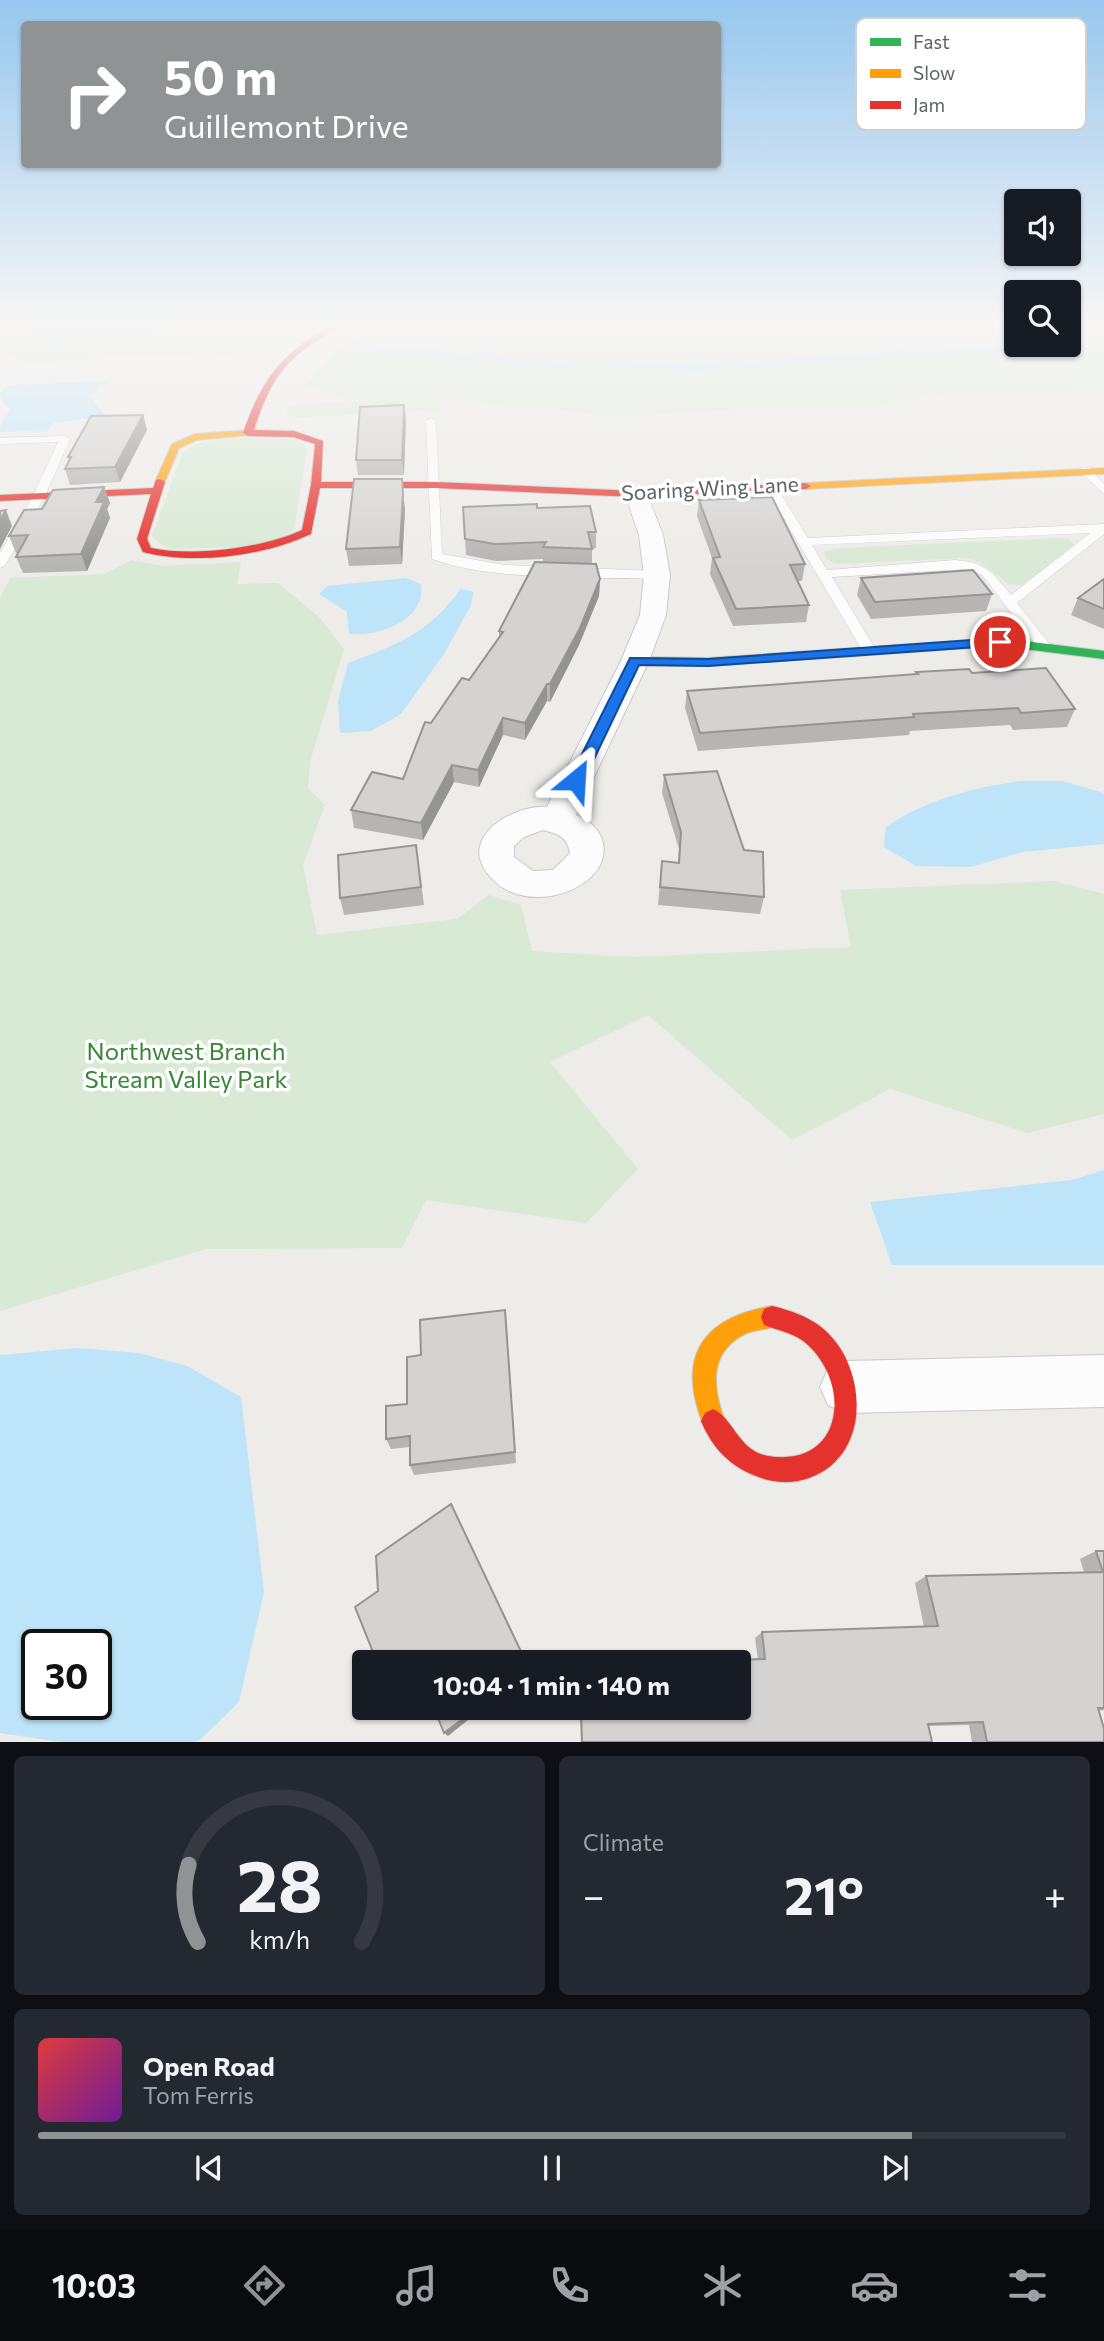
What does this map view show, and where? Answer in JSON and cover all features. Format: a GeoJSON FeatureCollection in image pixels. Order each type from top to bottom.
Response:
{"type":"FeatureCollection","features":[{"type":"Feature","properties":{"kind":"street"},"geometry":{"type":"LineString","coordinates":[[248,433],[256,407]]}},
{"type":"Feature","properties":{"kind":"street"},"geometry":{"type":"LineString","coordinates":[[248,433],[311,437],[320,443],[316,485],[307,532],[290,543],[272,549],[160,553],[147,550],[142,539],[156,491],[175,446],[195,437],[248,433]]}},
{"type":"Feature","properties":{"kind":"street","name":"Soaring Wing Lane"},"geometry":{"type":"LineString","coordinates":[[316,485],[435,485],[636,494],[770,485],[1104,471]]}},
{"type":"Feature","properties":{"kind":"street"},"geometry":{"type":"LineString","coordinates":[[0,498],[156,491]]}},
{"type":"Feature","properties":{"kind":"street"},"geometry":{"type":"LineString","coordinates":[[557,820],[635,661],[653,615],[657,575],[651,535],[636,494]]}},
{"type":"Feature","properties":{"kind":"street"},"geometry":{"type":"LineString","coordinates":[[635,661],[708,662],[1000,642],[1104,655]]}},
{"type":"Feature","properties":{"kind":"street"},"geometry":{"type":"LineString","coordinates":[[772,1317],[796,1324],[817,1338],[834,1359],[845,1387],[848,1409],[844,1433],[831,1453],[813,1467],[791,1473],[766,1470],[743,1459],[723,1441],[710,1418],[703,1392],[704,1367],[713,1344],[728,1328],[749,1318],[772,1317]]}},
{"type":"Feature","properties":{"kind":"street"},"geometry":{"type":"LineString","coordinates":[[845,1387],[1104,1381]]}},
{"type":"Feature","properties":{"kind":"lane"},"geometry":{"type":"LineString","coordinates":[[431,421],[436,556],[442,561],[479,566],[657,575]]}},
{"type":"Feature","properties":{"kind":"lane"},"geometry":{"type":"LineString","coordinates":[[0,441],[65,439],[39,496],[0,564]]}},
{"type":"Feature","properties":{"kind":"lane"},"geometry":{"type":"LineString","coordinates":[[1085,470],[1104,491]]}},
{"type":"Feature","properties":{"kind":"lane"},"geometry":{"type":"LineString","coordinates":[[770,485],[869,650]]}},
{"type":"Feature","properties":{"kind":"lane"},"geometry":{"type":"LineString","coordinates":[[802,542],[1104,528]]}},
{"type":"Feature","properties":{"kind":"lane"},"geometry":{"type":"LineString","coordinates":[[1010,602],[1104,528]]}},
{"type":"Feature","properties":{"kind":"lane"},"geometry":{"type":"LineString","coordinates":[[822,574],[971,565],[986,572],[1044,646]]}},
{"type":"Feature","properties":{"kind":"green space"},"geometry":{"type":"Polygon","coordinates":[[[288,407],[441,407],[441,412],[423,411],[292,418],[286,415],[288,407]]]}},
{"type":"Feature","properties":{"kind":"green space"},"geometry":{"type":"Polygon","coordinates":[[[528,407],[820,407],[612,415],[528,407]]]}},
{"type":"Feature","properties":{"kind":"green space"},"geometry":{"type":"Polygon","coordinates":[[[220,439],[295,439],[304,444],[307,450],[294,530],[262,546],[171,549],[152,536],[183,452],[192,446],[220,439]]]}},
{"type":"Feature","properties":{"kind":"green space"},"geometry":{"type":"Polygon","coordinates":[[[1068,539],[1074,544],[1073,548],[1021,585],[1009,584],[981,563],[967,558],[837,564],[826,559],[824,551],[841,548],[1068,539]]]}},
{"type":"Feature","properties":{"kind":"green space","name":"Northwest Branch Stream Valley Park"},"geometry":{"type":"Polygon","coordinates":[[[131,560],[163,566],[241,562],[237,584],[278,583],[320,618],[344,649],[310,762],[308,788],[325,805],[303,865],[317,935],[457,919],[489,895],[521,905],[532,951],[633,957],[851,947],[840,890],[1055,881],[1104,894],[1104,1114],[1027,1133],[890,1089],[792,1140],[648,1015],[550,1062],[638,1169],[586,1223],[426,1200],[402,1248],[206,1249],[0,1311],[0,598],[10,578],[105,574],[131,560]]]}},
{"type":"Feature","properties":{"kind":"water"},"geometry":{"type":"Polygon","coordinates":[[[8,407],[99,407],[105,416],[54,423],[48,431],[0,432],[1,423],[10,410],[8,407]]]}},
{"type":"Feature","properties":{"kind":"water"},"geometry":{"type":"Polygon","coordinates":[[[406,578],[421,584],[421,597],[416,607],[398,624],[374,633],[349,634],[347,612],[319,594],[327,586],[406,578]]]}},
{"type":"Feature","properties":{"kind":"water"},"geometry":{"type":"Polygon","coordinates":[[[461,589],[474,592],[470,607],[444,654],[401,714],[371,731],[340,733],[338,701],[348,663],[411,636],[436,617],[461,589]]]}},
{"type":"Feature","properties":{"kind":"water"},"geometry":{"type":"Polygon","coordinates":[[[1020,781],[1062,781],[1104,793],[1104,844],[1022,852],[971,867],[916,866],[884,847],[886,827],[917,809],[985,787],[1020,781]]]}},
{"type":"Feature","properties":{"kind":"water"},"geometry":{"type":"Polygon","coordinates":[[[1104,1170],[1104,1265],[892,1265],[870,1202],[1072,1180],[1104,1170]]]}},
{"type":"Feature","properties":{"kind":"water"},"geometry":{"type":"Polygon","coordinates":[[[78,1348],[139,1353],[187,1366],[241,1397],[264,1592],[239,1702],[201,1739],[194,1742],[61,1742],[0,1733],[0,1355],[78,1348]]]}},
{"type":"Feature","properties":{"kind":"building"},"geometry":{"type":"Polygon","coordinates":[[[360,407],[404,407],[402,460],[356,460],[360,407]]]}},
{"type":"Feature","properties":{"kind":"building"},"geometry":{"type":"Polygon","coordinates":[[[143,415],[115,467],[65,469],[71,457],[68,457],[91,416],[143,415]]]}},
{"type":"Feature","properties":{"kind":"building"},"geometry":{"type":"Polygon","coordinates":[[[354,479],[402,479],[400,547],[346,549],[354,479]]]}},
{"type":"Feature","properties":{"kind":"building"},"geometry":{"type":"Polygon","coordinates":[[[104,487],[96,502],[104,502],[81,554],[16,557],[28,535],[9,536],[24,510],[42,509],[53,490],[104,487]]]}},
{"type":"Feature","properties":{"kind":"building"},"geometry":{"type":"Polygon","coordinates":[[[772,497],[805,564],[790,565],[809,605],[736,609],[713,558],[720,557],[699,500],[772,497]]]}},
{"type":"Feature","properties":{"kind":"building"},"geometry":{"type":"Polygon","coordinates":[[[537,504],[537,508],[590,506],[596,532],[588,532],[592,549],[543,547],[546,542],[495,544],[465,539],[463,507],[537,504]]]}},
{"type":"Feature","properties":{"kind":"building"},"geometry":{"type":"Polygon","coordinates":[[[535,562],[596,564],[600,579],[580,628],[525,723],[503,718],[478,770],[452,765],[421,823],[351,810],[372,772],[403,779],[425,722],[431,723],[462,678],[469,680],[503,632],[499,631],[535,562]]]}},
{"type":"Feature","properties":{"kind":"building"},"geometry":{"type":"Polygon","coordinates":[[[973,570],[992,594],[875,602],[861,578],[973,570]]]}},
{"type":"Feature","properties":{"kind":"building"},"geometry":{"type":"Polygon","coordinates":[[[1104,579],[1104,609],[1078,598],[1104,579]]]}},
{"type":"Feature","properties":{"kind":"building"},"geometry":{"type":"Polygon","coordinates":[[[1046,668],[1075,709],[1021,713],[1018,708],[913,714],[914,717],[700,733],[687,691],[918,674],[916,672],[969,669],[972,673],[1046,668]]]}},
{"type":"Feature","properties":{"kind":"building"},"geometry":{"type":"Polygon","coordinates":[[[717,771],[744,850],[763,852],[764,897],[660,887],[662,861],[679,863],[681,832],[664,775],[717,771]]]}},
{"type":"Feature","properties":{"kind":"building"},"geometry":{"type":"Polygon","coordinates":[[[416,845],[421,887],[340,898],[338,855],[416,845]]]}},
{"type":"Feature","properties":{"kind":"building"},"geometry":{"type":"Polygon","coordinates":[[[505,1310],[515,1452],[410,1465],[410,1436],[386,1439],[386,1406],[407,1404],[407,1357],[421,1355],[420,1320],[505,1310]]]}},
{"type":"Feature","properties":{"kind":"building"},"geometry":{"type":"Polygon","coordinates":[[[451,1504],[520,1650],[372,1650],[355,1607],[378,1591],[376,1556],[451,1504]]]}},
{"type":"Feature","properties":{"kind":"building"},"geometry":{"type":"Polygon","coordinates":[[[1096,1551],[1104,1551],[1104,1708],[1098,1708],[1104,1729],[1104,1742],[987,1742],[983,1722],[928,1724],[932,1742],[582,1742],[581,1720],[751,1720],[751,1659],[765,1659],[762,1632],[938,1626],[926,1576],[1103,1572],[1096,1551]]]}},
{"type":"Feature","properties":{"kind":"building"},"geometry":{"type":"Polygon","coordinates":[[[439,1720],[461,1720],[444,1733],[439,1720]]]}},
{"type":"Feature","properties":{"kind":"traffic: fast"},"geometry":{"type":"LineString","coordinates":[[635,661],[708,662],[1000,642],[1104,655]]}},
{"type":"Feature","properties":{"kind":"traffic: slow"},"geometry":{"type":"LineString","coordinates":[[160,482],[175,446],[195,437],[248,433]]}},
{"type":"Feature","properties":{"kind":"traffic: slow"},"geometry":{"type":"LineString","coordinates":[[806,486],[1104,471]]}},
{"type":"Feature","properties":{"kind":"traffic: slow"},"geometry":{"type":"LineString","coordinates":[[713,1421],[703,1383],[705,1365],[711,1350],[721,1337],[734,1327],[751,1320],[772,1317]]}},
{"type":"Feature","properties":{"kind":"traffic: jam"},"geometry":{"type":"LineString","coordinates":[[248,433],[257,407]]}},
{"type":"Feature","properties":{"kind":"traffic: jam"},"geometry":{"type":"LineString","coordinates":[[160,482],[142,539],[147,550],[160,553],[235,552],[272,546],[307,532],[316,485],[320,443],[294,434],[248,433]]}},
{"type":"Feature","properties":{"kind":"traffic: jam"},"geometry":{"type":"LineString","coordinates":[[316,485],[435,485],[636,494],[806,486]]}},
{"type":"Feature","properties":{"kind":"traffic: jam"},"geometry":{"type":"LineString","coordinates":[[0,498],[156,491]]}},
{"type":"Feature","properties":{"kind":"traffic: jam"},"geometry":{"type":"LineString","coordinates":[[713,1421],[722,1437],[735,1450],[750,1461],[767,1468],[795,1470],[818,1462],[833,1447],[843,1427],[846,1404],[843,1380],[833,1357],[811,1333],[795,1324],[772,1317]]}},
{"type":"Feature","properties":{"kind":"route"},"geometry":{"type":"LineString","coordinates":[[576,780],[635,661],[708,662],[1000,642]]}}]}
